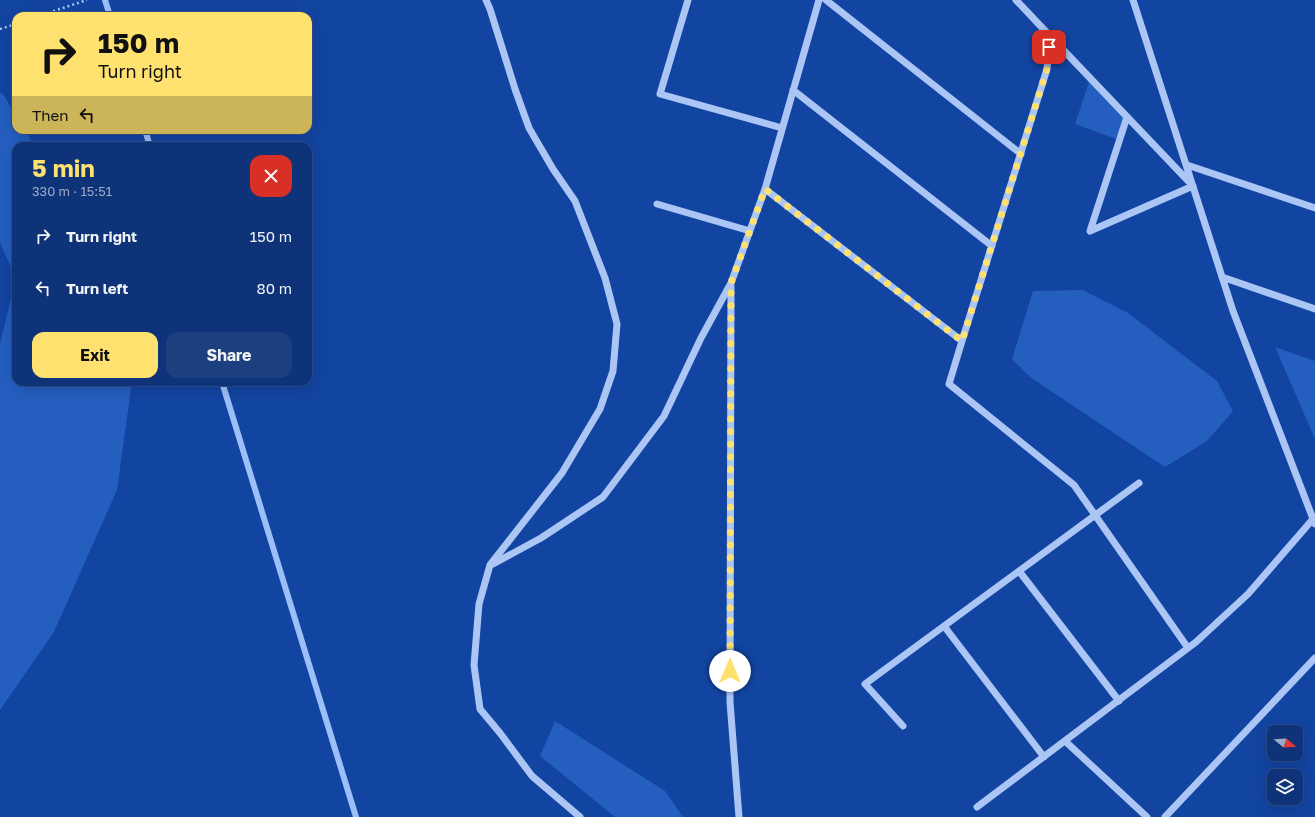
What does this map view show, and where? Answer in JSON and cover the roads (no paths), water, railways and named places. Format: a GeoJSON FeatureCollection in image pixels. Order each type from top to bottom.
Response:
{"type":"FeatureCollection","features":[{"type":"Feature","properties":{"kind":"street"},"geometry":{"type":"LineString","coordinates":[[486,0],[490,8],[515,89],[529,128],[553,170],[575,201],[605,278],[617,324],[614,371],[600,408],[562,473],[490,565],[479,604],[474,665],[480,709],[532,776],[580,817]]}},
{"type":"Feature","properties":{"kind":"street"},"geometry":{"type":"LineString","coordinates":[[688,0],[660,94],[782,128]]}},
{"type":"Feature","properties":{"kind":"street"},"geometry":{"type":"LineString","coordinates":[[490,565],[541,538],[603,496],[664,416],[731,283],[765,189],[819,0]]}},
{"type":"Feature","properties":{"kind":"street"},"geometry":{"type":"LineString","coordinates":[[826,0],[1020,154]]}},
{"type":"Feature","properties":{"kind":"street"},"geometry":{"type":"LineString","coordinates":[[1016,0],[1193,186]]}},
{"type":"Feature","properties":{"kind":"street"},"geometry":{"type":"LineString","coordinates":[[978,807],[1188,648],[1248,594],[1314,522],[1233,311],[1133,0]]}},
{"type":"Feature","properties":{"kind":"street"},"geometry":{"type":"LineString","coordinates":[[1050,36],[1047,69],[949,384],[1074,485],[1188,648]]}},
{"type":"Feature","properties":{"kind":"street"},"geometry":{"type":"LineString","coordinates":[[793,90],[992,246]]}},
{"type":"Feature","properties":{"kind":"street"},"geometry":{"type":"LineString","coordinates":[[1127,117],[1090,231],[1193,186]]}},
{"type":"Feature","properties":{"kind":"street"},"geometry":{"type":"LineString","coordinates":[[1186,165],[1315,208]]}},
{"type":"Feature","properties":{"kind":"street"},"geometry":{"type":"LineString","coordinates":[[765,189],[962,341]]}},
{"type":"Feature","properties":{"kind":"street"},"geometry":{"type":"LineString","coordinates":[[657,204],[750,231]]}},
{"type":"Feature","properties":{"kind":"street"},"geometry":{"type":"LineString","coordinates":[[1222,277],[1315,309]]}},
{"type":"Feature","properties":{"kind":"street"},"geometry":{"type":"LineString","coordinates":[[731,283],[730,702],[739,817]]}},
{"type":"Feature","properties":{"kind":"street"},"geometry":{"type":"LineString","coordinates":[[903,726],[865,684],[1139,483]]}},
{"type":"Feature","properties":{"kind":"street"},"geometry":{"type":"LineString","coordinates":[[1019,571],[1118,701]]}},
{"type":"Feature","properties":{"kind":"street"},"geometry":{"type":"LineString","coordinates":[[944,626],[1044,757]]}},
{"type":"Feature","properties":{"kind":"street"},"geometry":{"type":"LineString","coordinates":[[1165,817],[1315,658]]}},
{"type":"Feature","properties":{"kind":"street"},"geometry":{"type":"LineString","coordinates":[[1065,741],[1147,817]]}},
{"type":"Feature","properties":{"kind":"waterway"},"geometry":{"type":"LineString","coordinates":[[105,0],[109,12]]}},
{"type":"Feature","properties":{"kind":"waterway"},"geometry":{"type":"LineString","coordinates":[[146,134],[149,142]]}},
{"type":"Feature","properties":{"kind":"waterway"},"geometry":{"type":"LineString","coordinates":[[223,386],[356,817]]}}]}
